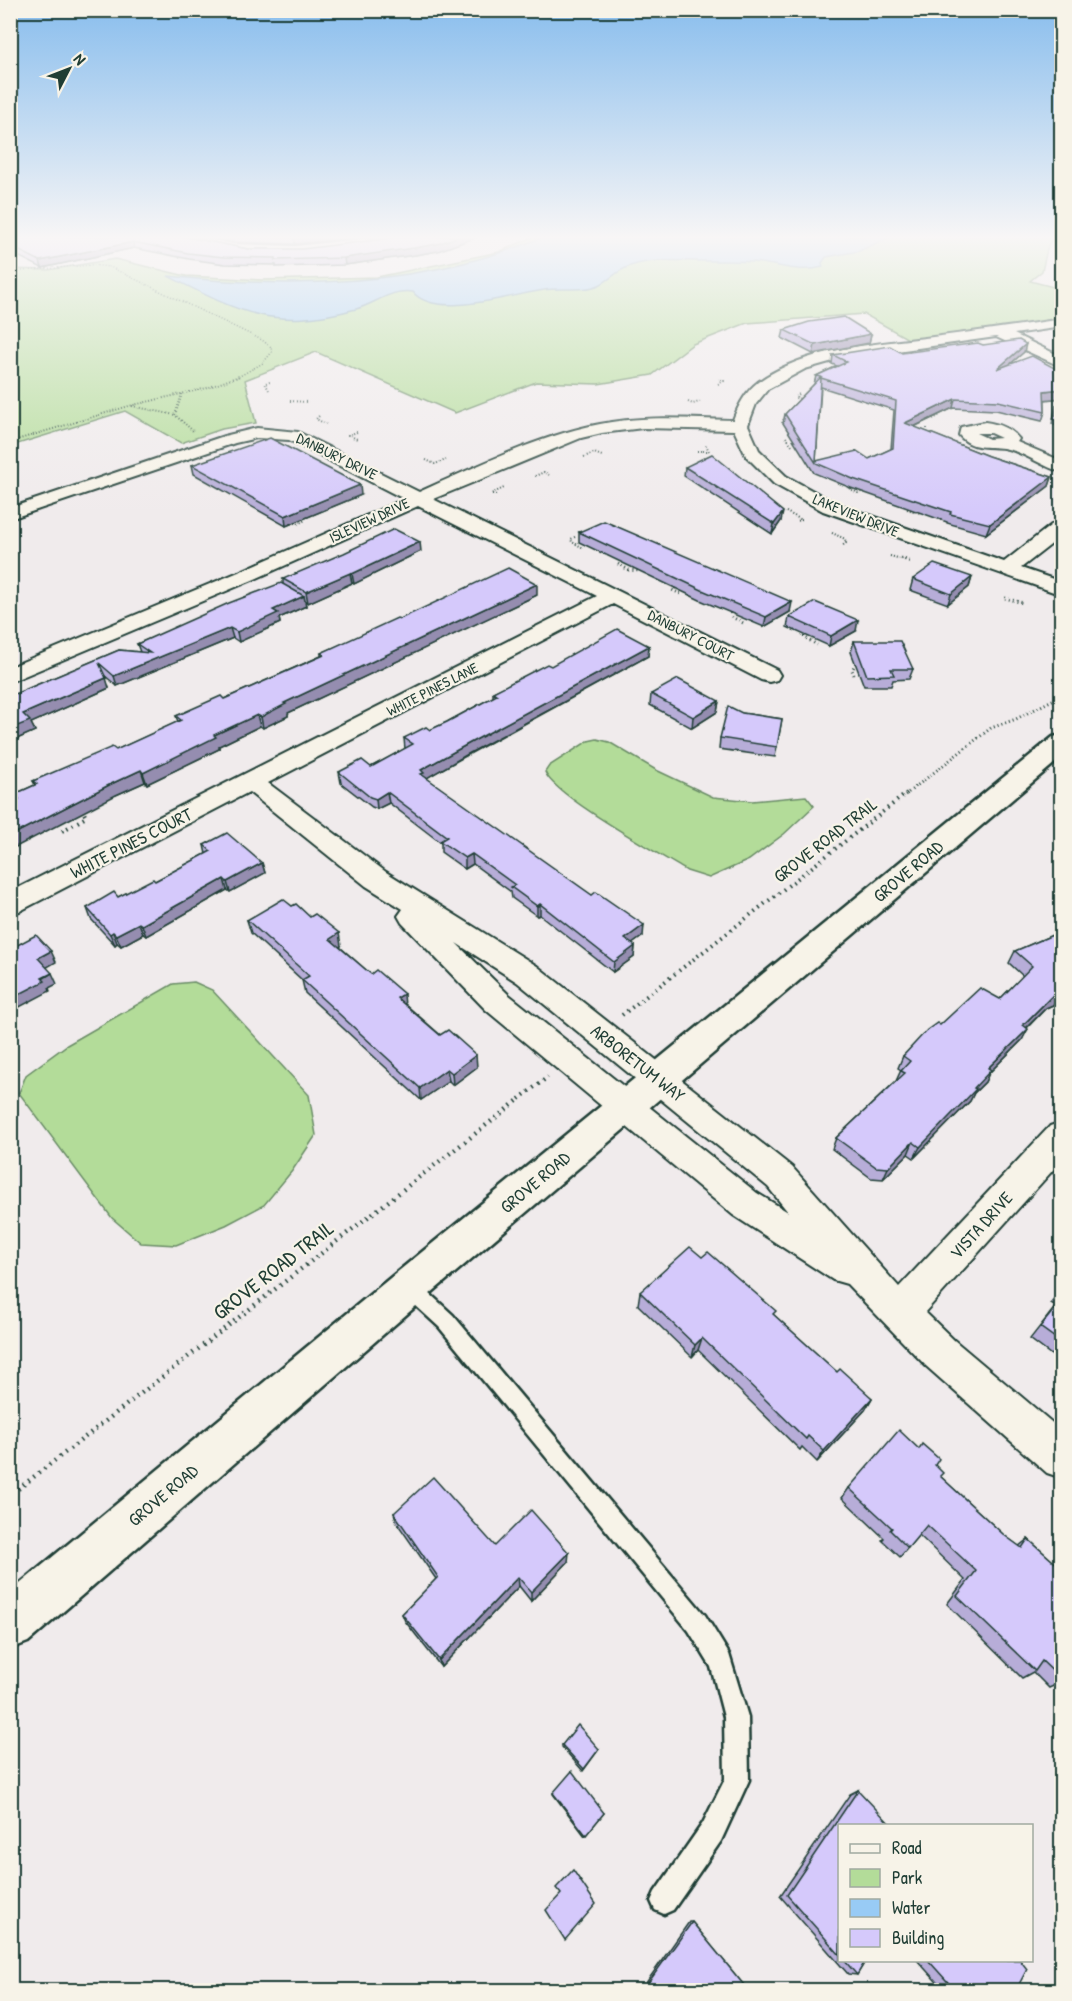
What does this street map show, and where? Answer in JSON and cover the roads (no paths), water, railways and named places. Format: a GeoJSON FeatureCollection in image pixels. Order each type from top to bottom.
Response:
{"type":"FeatureCollection","features":[{"type":"Feature","properties":{"kind":"street"},"geometry":{"type":"LineString","coordinates":[[740,425],[747,405],[761,388],[786,372],[814,361],[855,352],[1017,329]]}},
{"type":"Feature","properties":{"kind":"street"},"geometry":{"type":"LineString","coordinates":[[998,332],[1062,363]]}},
{"type":"Feature","properties":{"kind":"street","name":"ISLEVIEW DRIVE"},"geometry":{"type":"LineString","coordinates":[[10,675],[248,575],[420,497],[576,434],[643,423],[740,425]]}},
{"type":"Feature","properties":{"kind":"street","name":"LAKEVIEW DRIVE"},"geometry":{"type":"LineString","coordinates":[[740,425],[752,452],[780,480],[816,500],[886,528],[1062,589]]}},
{"type":"Feature","properties":{"kind":"street","name":"DANBURY DRIVE"},"geometry":{"type":"LineString","coordinates":[[10,514],[230,438],[257,433],[282,433],[301,437],[613,596]]}},
{"type":"Feature","properties":{"kind":"street"},"geometry":{"type":"LineString","coordinates":[[1006,443],[1062,467]]}},
{"type":"Feature","properties":{"kind":"street"},"geometry":{"type":"LineString","coordinates":[[1008,569],[1062,526]]}},
{"type":"Feature","properties":{"kind":"street","name":"DANBURY COURT"},"geometry":{"type":"LineString","coordinates":[[613,596],[769,675]]}},
{"type":"Feature","properties":{"kind":"street","name":"WHITE PINES LANE"},"geometry":{"type":"LineString","coordinates":[[251,782],[613,596]]}},
{"type":"Feature","properties":{"kind":"street","name":"GROVE ROAD"},"geometry":{"type":"LineString","coordinates":[[10,1624],[409,1287],[1062,743]]}},
{"type":"Feature","properties":{"kind":"street","name":"ARBORETUM WAY"},"geometry":{"type":"LineString","coordinates":[[251,782],[375,879],[527,974],[780,1177],[870,1284],[940,1353],[1062,1458]]}},
{"type":"Feature","properties":{"kind":"street","name":"WHITE PINES COURT"},"geometry":{"type":"LineString","coordinates":[[10,904],[251,782]]}},
{"type":"Feature","properties":{"kind":"street","name":"ARBORETUM WAY"},"geometry":{"type":"LineString","coordinates":[[375,879],[497,1002],[745,1204],[870,1284]]}},
{"type":"Feature","properties":{"kind":"street","name":"VISTA DRIVE"},"geometry":{"type":"LineString","coordinates":[[900,1313],[1062,1136]]}},
{"type":"Feature","properties":{"kind":"lane"},"geometry":{"type":"LineString","coordinates":[[409,1287],[454,1330],[697,1623],[721,1662],[736,1718],[737,1780],[712,1832],[664,1901]]}}]}
